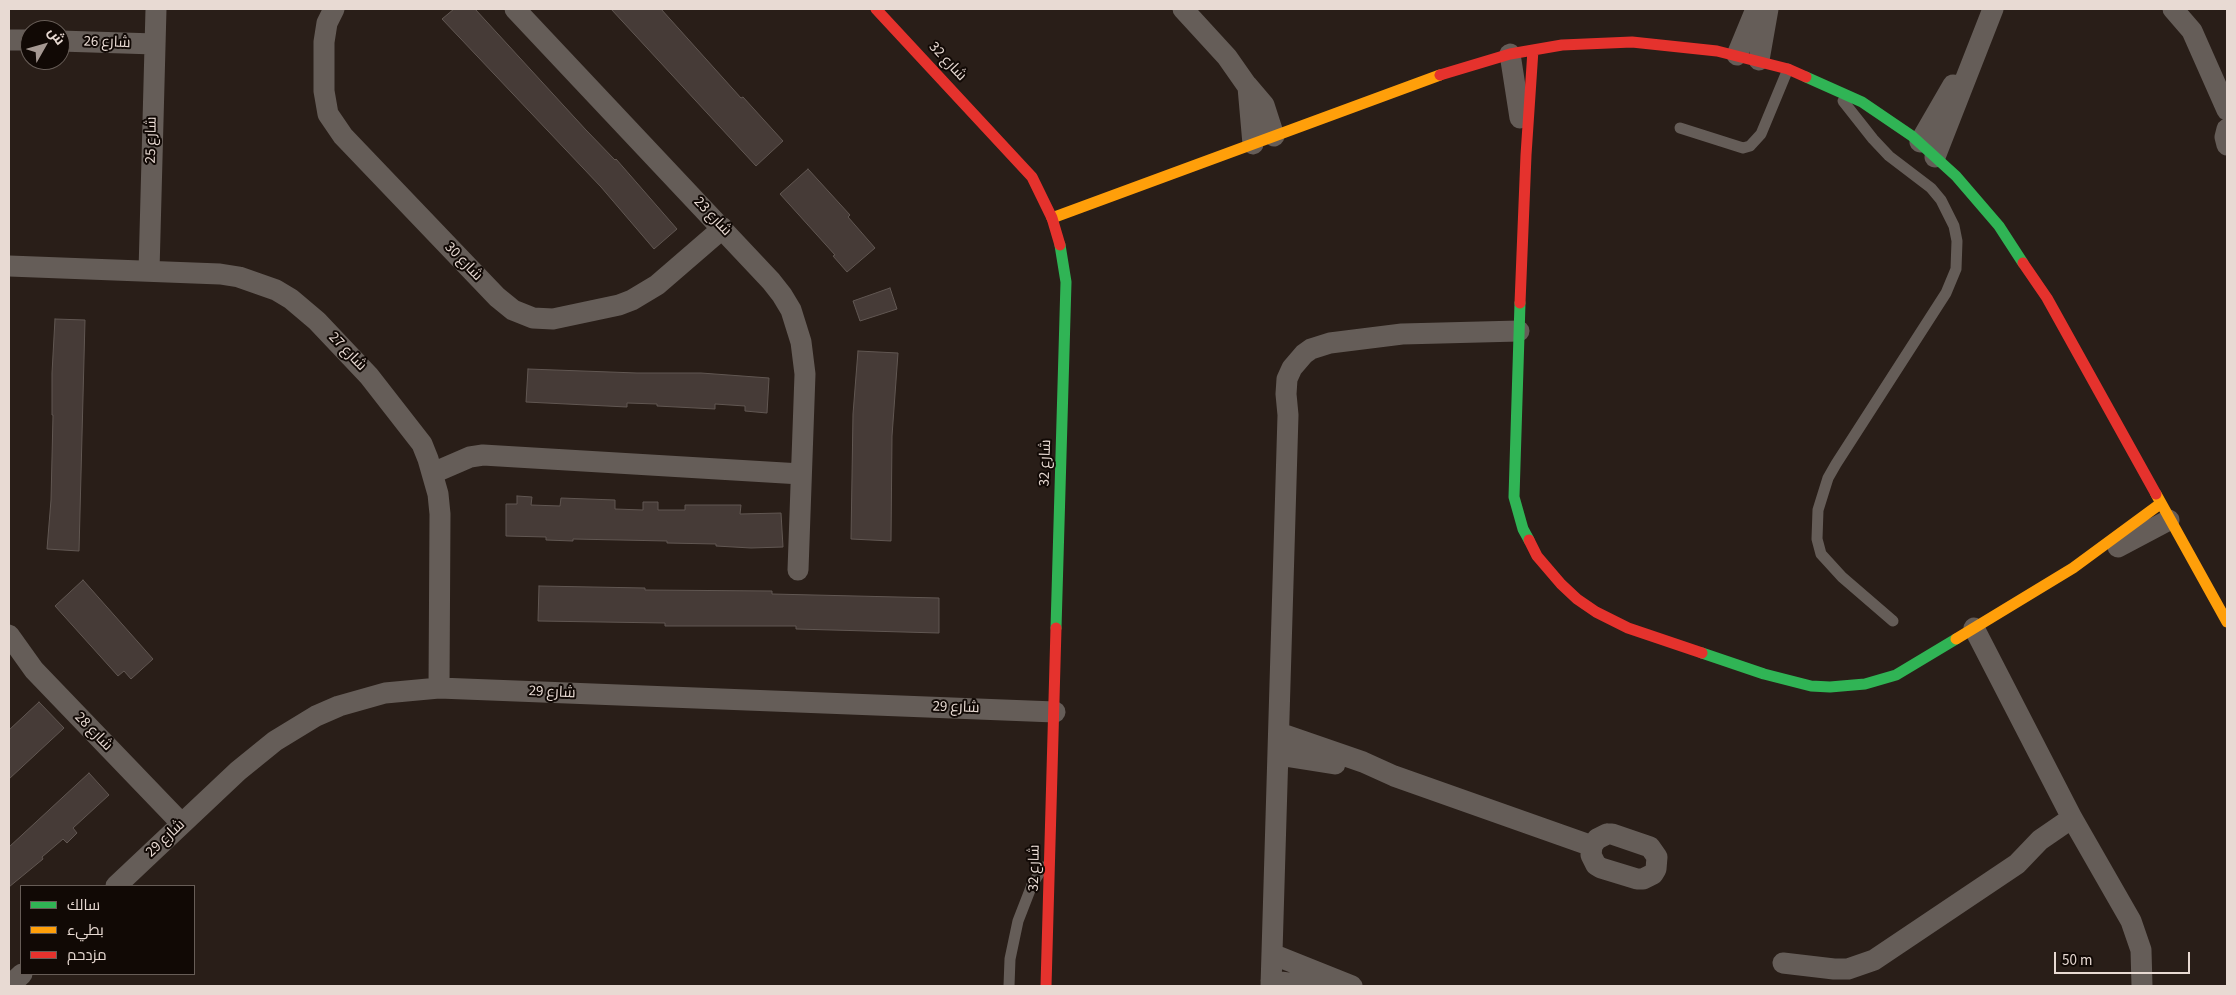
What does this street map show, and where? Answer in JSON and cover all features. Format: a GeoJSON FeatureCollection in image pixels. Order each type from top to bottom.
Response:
{"type":"FeatureCollection","features":[{"type":"Feature","properties":{"kind":"street","name":"شارع 25"},"geometry":{"type":"LineString","coordinates":[[149,271],[156,9]]}},
{"type":"Feature","properties":{"kind":"street","name":"شارع 30"},"geometry":{"type":"LineString","coordinates":[[334,9],[327,23],[324,42],[324,91],[328,114],[343,136],[497,297],[513,310],[533,318],[553,318],[619,305],[632,300],[657,285],[722,228]]}},
{"type":"Feature","properties":{"kind":"street","name":"شارع 23"},"geometry":{"type":"LineString","coordinates":[[515,9],[722,228],[782,295],[797,327],[805,374],[798,570]]}},
{"type":"Feature","properties":{"kind":"street","name":"شارع 32"},"geometry":{"type":"LineString","coordinates":[[876,9],[1032,177],[1052,218],[1062,253],[1066,282],[1046,986]]}},
{"type":"Feature","properties":{"kind":"street"},"geometry":{"type":"LineString","coordinates":[[1183,9],[1231,62],[1247,86],[1264,105],[1274,136]]}},
{"type":"Feature","properties":{"kind":"street"},"geometry":{"type":"LineString","coordinates":[[1737,55],[1756,9]]}},
{"type":"Feature","properties":{"kind":"street"},"geometry":{"type":"LineString","coordinates":[[1759,60],[1768,9]]}},
{"type":"Feature","properties":{"kind":"street"},"geometry":{"type":"LineString","coordinates":[[1935,157],[1993,9]]}},
{"type":"Feature","properties":{"kind":"street"},"geometry":{"type":"LineString","coordinates":[[2173,9],[2192,31],[2227,110]]}},
{"type":"Feature","properties":{"kind":"street","name":"شارع 26"},"geometry":{"type":"LineString","coordinates":[[70,41],[155,44]]}},
{"type":"Feature","properties":{"kind":"street"},"geometry":{"type":"LineString","coordinates":[[1052,218],[1451,71],[1510,54],[1562,45],[1632,42],[1694,47],[1759,60],[1788,69],[1836,89],[1888,118],[1920,142],[1956,176],[1994,219],[2037,282],[2227,622]]}},
{"type":"Feature","properties":{"kind":"street"},"geometry":{"type":"LineString","coordinates":[[1533,50],[1526,155],[1513,481],[1518,514],[1529,543],[1546,568],[1578,599],[1596,612],[1628,628],[1764,674],[1811,686],[1830,687],[1865,684],[1896,675],[2072,568],[2106,554],[2164,512]]}},
{"type":"Feature","properties":{"kind":"street"},"geometry":{"type":"LineString","coordinates":[[1510,54],[1526,155]]}},
{"type":"Feature","properties":{"kind":"street"},"geometry":{"type":"LineString","coordinates":[[1920,142],[1974,54]]}},
{"type":"Feature","properties":{"kind":"street"},"geometry":{"type":"LineString","coordinates":[[1247,86],[1253,144]]}},
{"type":"Feature","properties":{"kind":"street"},"geometry":{"type":"LineString","coordinates":[[2227,129],[2225,137],[2227,145]]}},
{"type":"Feature","properties":{"kind":"street","name":"شارع 27"},"geometry":{"type":"LineString","coordinates":[[9,266],[220,274],[239,277],[258,282],[291,299],[317,321],[369,376],[422,444],[433,473],[438,494],[441,534],[439,688]]}},
{"type":"Feature","properties":{"kind":"street"},"geometry":{"type":"LineString","coordinates":[[1315,986],[1271,984],[1288,415],[1287,378],[1298,360],[1310,349],[1320,345],[1410,333],[1519,330]]}},
{"type":"Feature","properties":{"kind":"street"},"geometry":{"type":"LineString","coordinates":[[433,473],[470,457],[483,455],[801,474]]}},
{"type":"Feature","properties":{"kind":"street"},"geometry":{"type":"LineString","coordinates":[[1974,628],[2075,825],[2131,921],[2137,935],[2143,966],[2142,986]]}},
{"type":"Feature","properties":{"kind":"street","name":"شارع 28"},"geometry":{"type":"LineString","coordinates":[[9,635],[15,662],[182,824]]}},
{"type":"Feature","properties":{"kind":"street","name":"شارع 29"},"geometry":{"type":"LineString","coordinates":[[117,885],[256,756],[288,732],[316,716],[339,706],[385,693],[439,688],[1055,712]]}},
{"type":"Feature","properties":{"kind":"street"},"geometry":{"type":"LineString","coordinates":[[1279,733],[1592,846]]}},
{"type":"Feature","properties":{"kind":"street"},"geometry":{"type":"LineString","coordinates":[[1278,755],[1318,760],[1373,774],[1394,776]]}},
{"type":"Feature","properties":{"kind":"street"},"geometry":{"type":"LineString","coordinates":[[1783,963],[1834,969],[1862,965],[1874,960],[2017,864],[2050,851],[2075,825]]}},
{"type":"Feature","properties":{"kind":"street"},"geometry":{"type":"LineString","coordinates":[[1272,954],[1352,986]]}},
{"type":"Feature","properties":{"kind":"street"},"geometry":{"type":"LineString","coordinates":[[9,986],[21,975]]}},
{"type":"Feature","properties":{"kind":"lane"},"geometry":{"type":"LineString","coordinates":[[1680,128],[1743,148],[1750,146],[1761,134],[1788,69]]}},
{"type":"Feature","properties":{"kind":"lane"},"geometry":{"type":"LineString","coordinates":[[1836,89],[1854,117],[1873,140],[1889,156],[1931,188],[1941,200],[1954,226],[1957,241],[1956,269],[1946,293],[1836,464],[1828,478],[1818,510],[1817,539],[1821,554],[1842,577],[1894,621]]}},
{"type":"Feature","properties":{"kind":"lane"},"geometry":{"type":"LineString","coordinates":[[1009,986],[1010,959],[1018,921],[1032,885],[1050,855]]}},
{"type":"Feature","properties":{"kind":"building"},"geometry":{"type":"Polygon","coordinates":[[[454,9],[475,9],[586,130],[616,159],[677,229],[654,249],[601,187],[442,19],[454,9]]]}},
{"type":"Feature","properties":{"kind":"building"},"geometry":{"type":"Polygon","coordinates":[[[611,9],[661,9],[741,98],[743,97],[783,141],[756,166],[611,9]]]}},
{"type":"Feature","properties":{"kind":"building"},"geometry":{"type":"Polygon","coordinates":[[[808,169],[850,215],[848,217],[875,248],[847,272],[833,256],[835,255],[780,194],[808,169]]]}},
{"type":"Feature","properties":{"kind":"building"},"geometry":{"type":"Polygon","coordinates":[[[890,288],[897,309],[860,321],[853,301],[890,288]]]}},
{"type":"Feature","properties":{"kind":"building"},"geometry":{"type":"Polygon","coordinates":[[[55,319],[85,320],[79,551],[47,549],[51,500],[52,373],[55,319]]]}},
{"type":"Feature","properties":{"kind":"building"},"geometry":{"type":"Polygon","coordinates":[[[858,351],[898,353],[892,436],[891,541],[851,539],[853,414],[858,351]]]}},
{"type":"Feature","properties":{"kind":"building"},"geometry":{"type":"Polygon","coordinates":[[[528,369],[701,373],[769,378],[767,413],[745,411],[745,406],[715,404],[715,409],[657,406],[657,404],[627,403],[627,407],[526,402],[528,369]]]}},
{"type":"Feature","properties":{"kind":"building"},"geometry":{"type":"Polygon","coordinates":[[[517,496],[532,497],[531,505],[560,506],[561,498],[615,500],[615,509],[643,510],[643,502],[658,502],[658,510],[685,510],[685,505],[741,505],[740,514],[781,513],[783,547],[751,548],[716,546],[716,544],[667,543],[667,541],[546,540],[546,537],[506,536],[506,504],[517,504],[517,496]]]}},
{"type":"Feature","properties":{"kind":"building"},"geometry":{"type":"Polygon","coordinates":[[[83,580],[153,659],[131,679],[124,671],[118,676],[55,606],[83,580]]]}},
{"type":"Feature","properties":{"kind":"building"},"geometry":{"type":"Polygon","coordinates":[[[539,586],[645,588],[645,590],[772,591],[772,594],[939,598],[939,633],[796,629],[796,626],[665,626],[665,623],[538,621],[539,586]]]}},
{"type":"Feature","properties":{"kind":"building"},"geometry":{"type":"Polygon","coordinates":[[[39,702],[64,728],[9,779],[9,730],[39,702]]]}},
{"type":"Feature","properties":{"kind":"building"},"geometry":{"type":"Polygon","coordinates":[[[89,773],[109,795],[73,828],[77,833],[67,843],[63,839],[42,857],[43,859],[9,887],[9,847],[89,773]]]}},
{"type":"Feature","properties":{"kind":"traffic: fast"},"geometry":{"type":"LineString","coordinates":[[1806,77],[1862,102],[1912,136],[1956,176],[1999,226],[2023,263]]}},
{"type":"Feature","properties":{"kind":"traffic: fast"},"geometry":{"type":"LineString","coordinates":[[1056,628],[1066,282],[1060,245]]}},
{"type":"Feature","properties":{"kind":"traffic: fast"},"geometry":{"type":"LineString","coordinates":[[1520,303],[1514,497],[1523,529],[1529,540]]}},
{"type":"Feature","properties":{"kind":"traffic: fast"},"geometry":{"type":"LineString","coordinates":[[1702,653],[1764,674],[1811,686],[1830,687],[1865,684],[1896,675],[1956,639]]}},
{"type":"Feature","properties":{"kind":"traffic: slow"},"geometry":{"type":"LineString","coordinates":[[1052,218],[1440,75]]}},
{"type":"Feature","properties":{"kind":"traffic: slow"},"geometry":{"type":"LineString","coordinates":[[2156,494],[2227,622]]}},
{"type":"Feature","properties":{"kind":"traffic: slow"},"geometry":{"type":"LineString","coordinates":[[1956,639],[2073,568],[2160,504]]}},
{"type":"Feature","properties":{"kind":"traffic: jam"},"geometry":{"type":"LineString","coordinates":[[876,9],[1032,177],[1052,218],[1060,245]]}},
{"type":"Feature","properties":{"kind":"traffic: jam"},"geometry":{"type":"LineString","coordinates":[[1440,75],[1510,54],[1562,45],[1632,42],[1717,51],[1788,69],[1806,77]]}},
{"type":"Feature","properties":{"kind":"traffic: jam"},"geometry":{"type":"LineString","coordinates":[[1520,303],[1526,155],[1533,50]]}},
{"type":"Feature","properties":{"kind":"traffic: jam"},"geometry":{"type":"LineString","coordinates":[[2023,263],[2047,298],[2156,494]]}},
{"type":"Feature","properties":{"kind":"traffic: jam"},"geometry":{"type":"LineString","coordinates":[[1529,540],[1537,556],[1561,584],[1577,599],[1596,612],[1628,628],[1702,653]]}},
{"type":"Feature","properties":{"kind":"traffic: jam"},"geometry":{"type":"LineString","coordinates":[[1046,986],[1056,628]]}}]}
